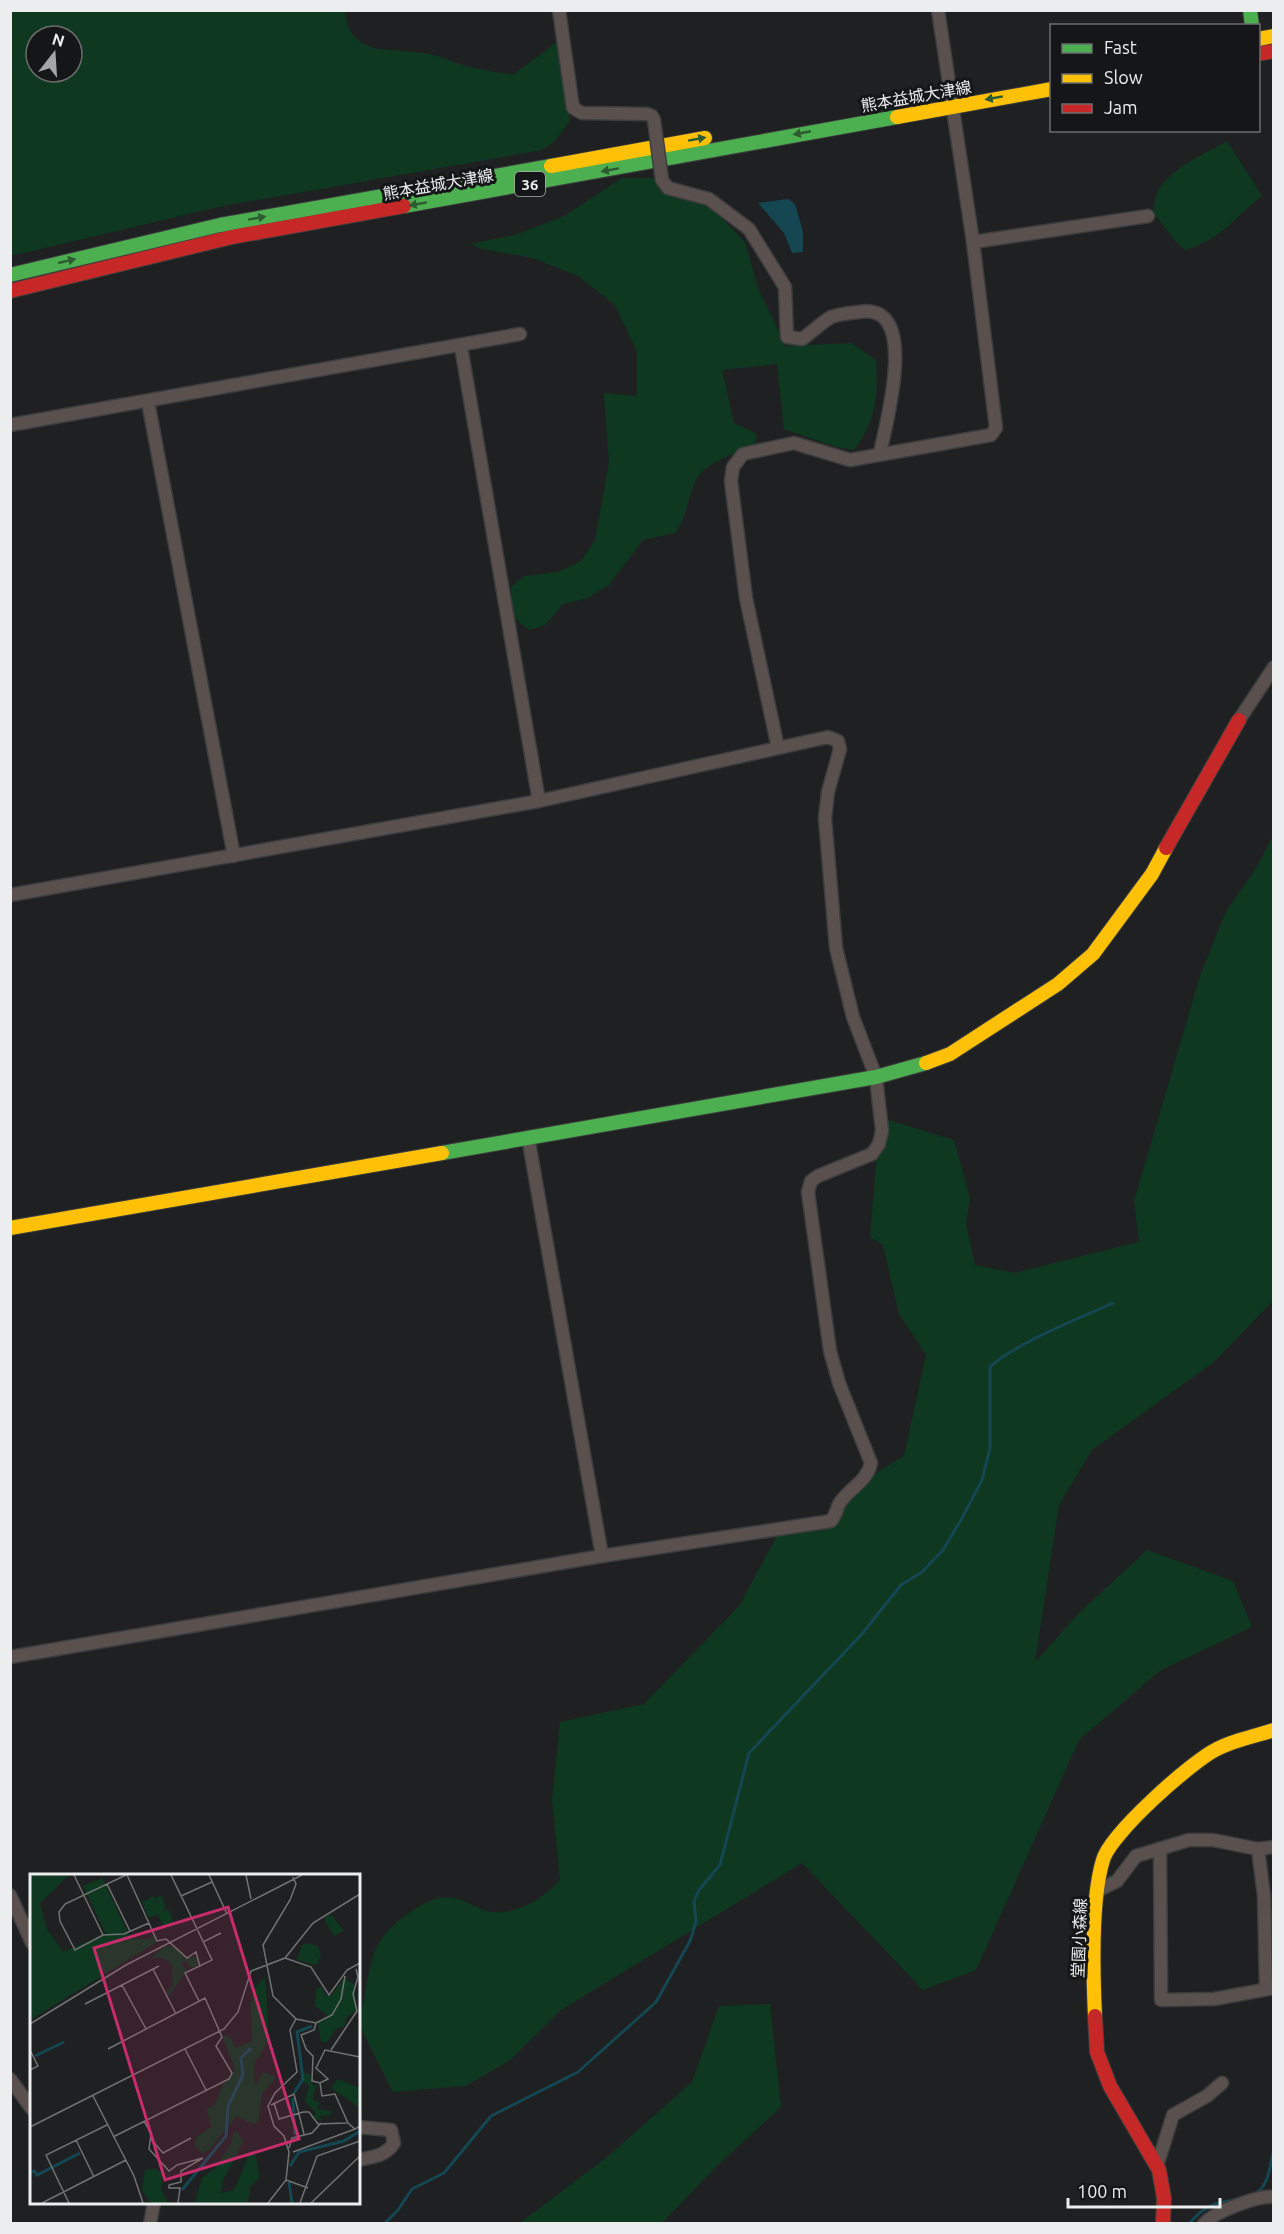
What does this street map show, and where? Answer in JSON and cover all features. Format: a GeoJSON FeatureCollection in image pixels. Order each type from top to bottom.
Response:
{"type":"FeatureCollection","features":[{"type":"Feature","properties":{"kind":"main road","name":"熊本益城大津線"},"geometry":{"type":"LineString","coordinates":[[10,291],[232,237],[635,166],[951,100],[1050,75]]}},
{"type":"Feature","properties":{"kind":"main road","name":"熊本益城大津線"},"geometry":{"type":"LineString","coordinates":[[10,275],[220,225],[951,100],[1050,89]]}},
{"type":"Feature","properties":{"kind":"main road"},"geometry":{"type":"LineString","coordinates":[[10,1228],[876,1077],[916,1067],[950,1054],[1058,984],[1093,954],[1152,874],[1239,720]]}},
{"type":"Feature","properties":{"kind":"main road","name":"堂園小森線"},"geometry":{"type":"LineString","coordinates":[[1163,2223],[1164,2198],[1157,2166],[1110,2086],[1097,2052],[1094,1992],[1097,1892],[1103,1857],[1141,1810],[1195,1762],[1218,1748],[1274,1730]]}},
{"type":"Feature","properties":{"kind":"street"},"geometry":{"type":"LineString","coordinates":[[559,10],[573,108],[582,113],[652,116],[662,180],[668,188],[709,199],[749,230],[785,287],[787,337],[802,339],[832,317],[867,310],[881,316],[893,331],[895,369],[880,453]]}},
{"type":"Feature","properties":{"kind":"street"},"geometry":{"type":"LineString","coordinates":[[778,748],[746,598],[731,481],[734,467],[743,453],[794,444],[850,460],[991,435],[996,428],[973,242],[938,10]]}},
{"type":"Feature","properties":{"kind":"street"},"geometry":{"type":"LineString","coordinates":[[973,242],[1148,216]]}},
{"type":"Feature","properties":{"kind":"street"},"geometry":{"type":"LineString","coordinates":[[10,425],[461,347],[520,334]]}},
{"type":"Feature","properties":{"kind":"street"},"geometry":{"type":"LineString","coordinates":[[461,347],[539,801]]}},
{"type":"Feature","properties":{"kind":"street"},"geometry":{"type":"LineString","coordinates":[[148,402],[234,856]]}},
{"type":"Feature","properties":{"kind":"street"},"geometry":{"type":"LineString","coordinates":[[1239,720],[1274,668]]}},
{"type":"Feature","properties":{"kind":"street"},"geometry":{"type":"LineString","coordinates":[[10,895],[539,801],[828,737],[838,741],[840,749],[828,792],[825,818],[836,948],[853,1017],[876,1077],[882,1131],[879,1144],[872,1154],[818,1176],[811,1181],[808,1192],[830,1351],[839,1383],[871,1463],[869,1473],[839,1504],[837,1514],[831,1521],[602,1556],[10,1657]]}},
{"type":"Feature","properties":{"kind":"street"},"geometry":{"type":"LineString","coordinates":[[528,1137],[602,1556]]}},
{"type":"Feature","properties":{"kind":"street"},"geometry":{"type":"LineString","coordinates":[[1097,1892],[1117,1881],[1136,1856],[1188,1840],[1213,1840],[1258,1849],[1274,1847]]}},
{"type":"Feature","properties":{"kind":"street"},"geometry":{"type":"LineString","coordinates":[[1160,1849],[1161,2000],[1214,1999],[1270,1989],[1264,1896],[1258,1849]]}},
{"type":"Feature","properties":{"kind":"street"},"geometry":{"type":"LineString","coordinates":[[10,1895],[30,1939]]}},
{"type":"Feature","properties":{"kind":"street"},"geometry":{"type":"LineString","coordinates":[[10,2079],[30,2106]]}},
{"type":"Feature","properties":{"kind":"street"},"geometry":{"type":"LineString","coordinates":[[1157,2166],[1173,2115],[1207,2096],[1222,2083]]}},
{"type":"Feature","properties":{"kind":"street"},"geometry":{"type":"LineString","coordinates":[[360,2127],[391,2130],[394,2143],[390,2150],[360,2160]]}},
{"type":"Feature","properties":{"kind":"street"},"geometry":{"type":"LineString","coordinates":[[1204,2223],[1229,2208],[1274,2197]]}},
{"type":"Feature","properties":{"kind":"street"},"geometry":{"type":"LineString","coordinates":[[150,2223],[154,2204]]}},
{"type":"Feature","properties":{"kind":"green space"},"geometry":{"type":"Polygon","coordinates":[[[10,11],[345,11],[348,27],[365,45],[433,55],[469,67],[513,75],[558,41],[570,121],[554,142],[542,150],[218,207],[11,256],[10,11]]]}},
{"type":"Feature","properties":{"kind":"green space"},"geometry":{"type":"Polygon","coordinates":[[[1227,141],[1262,196],[1218,234],[1198,246],[1185,250],[1175,241],[1153,212],[1157,195],[1162,185],[1175,172],[1227,141]]]}},
{"type":"Feature","properties":{"kind":"green space"},"geometry":{"type":"Polygon","coordinates":[[[622,178],[653,178],[662,193],[712,208],[745,242],[758,288],[786,346],[851,343],[876,360],[877,384],[874,407],[867,429],[854,450],[836,447],[784,429],[777,364],[722,370],[734,423],[757,434],[754,447],[719,460],[703,471],[693,486],[685,515],[675,533],[643,540],[609,585],[588,598],[563,604],[545,625],[529,630],[512,616],[511,587],[524,576],[558,572],[581,561],[595,540],[609,462],[604,393],[637,396],[637,352],[615,305],[578,276],[533,258],[482,249],[470,244],[515,235],[564,216],[622,178]]]}},
{"type":"Feature","properties":{"kind":"green space"},"geometry":{"type":"Polygon","coordinates":[[[1273,836],[1273,1301],[1214,1362],[1092,1450],[1059,1505],[1035,1662],[1079,1613],[1147,1550],[1233,1581],[1252,1627],[1161,1670],[1079,1740],[976,1970],[923,1990],[802,1863],[561,2010],[510,2060],[466,2086],[393,2092],[360,2027],[360,2006],[363,2005],[372,1961],[382,1939],[390,1929],[419,1906],[438,1898],[457,1899],[483,1910],[504,1912],[535,1901],[553,1887],[560,1880],[552,1800],[560,1722],[644,1704],[739,1606],[779,1532],[832,1526],[846,1503],[862,1485],[904,1456],[926,1355],[899,1314],[883,1245],[870,1237],[877,1154],[886,1136],[888,1120],[954,1140],[970,1198],[966,1224],[975,1265],[1015,1273],[1139,1242],[1134,1201],[1200,976],[1226,911],[1255,870],[1273,836]]]}},
{"type":"Feature","properties":{"kind":"green space"},"geometry":{"type":"Polygon","coordinates":[[[770,2004],[781,2107],[716,2167],[662,2223],[520,2223],[607,2157],[692,2082],[719,2006],[770,2004]]]}},
{"type":"Feature","properties":{"kind":"water"},"geometry":{"type":"Polygon","coordinates":[[[788,199],[795,204],[803,232],[803,252],[792,253],[784,233],[758,203],[788,199]]]}},
{"type":"Feature","properties":{"kind":"waterway"},"geometry":{"type":"LineString","coordinates":[[384,2224],[398,2210],[412,2189],[444,2173],[491,2116],[578,2072],[656,2002],[690,1941],[696,1922],[694,1901],[699,1890],[720,1865],[749,1753],[861,1635],[901,1585],[922,1572],[943,1550],[961,1520],[982,1480],[990,1448],[990,1367],[1015,1349],[1113,1303]]}},
{"type":"Feature","properties":{"kind":"waterway"},"geometry":{"type":"LineString","coordinates":[[1189,2224],[1208,2207],[1245,2198],[1260,2190],[1268,2176],[1274,2149]]}},
{"type":"Feature","properties":{"kind":"traffic: fast"},"geometry":{"type":"LineString","coordinates":[[1250,10],[1252,24]]}},
{"type":"Feature","properties":{"kind":"traffic: fast"},"geometry":{"type":"LineString","coordinates":[[404,206],[897,117]]}},
{"type":"Feature","properties":{"kind":"traffic: fast"},"geometry":{"type":"LineString","coordinates":[[10,275],[220,225],[551,166]]}},
{"type":"Feature","properties":{"kind":"traffic: fast"},"geometry":{"type":"LineString","coordinates":[[442,1153],[876,1077],[926,1063]]}},
{"type":"Feature","properties":{"kind":"traffic: slow"},"geometry":{"type":"LineString","coordinates":[[1260,39],[1274,36]]}},
{"type":"Feature","properties":{"kind":"traffic: slow"},"geometry":{"type":"LineString","coordinates":[[897,117],[1050,89]]}},
{"type":"Feature","properties":{"kind":"traffic: slow"},"geometry":{"type":"LineString","coordinates":[[551,166],[705,138]]}},
{"type":"Feature","properties":{"kind":"traffic: slow"},"geometry":{"type":"LineString","coordinates":[[926,1063],[950,1054],[1058,984],[1093,954],[1152,874],[1166,848]]}},
{"type":"Feature","properties":{"kind":"traffic: slow"},"geometry":{"type":"LineString","coordinates":[[10,1228],[442,1153]]}},
{"type":"Feature","properties":{"kind":"traffic: slow"},"geometry":{"type":"LineString","coordinates":[[1095,2016],[1093,1958],[1096,1895],[1103,1860],[1109,1848],[1120,1833],[1153,1799],[1205,1756],[1231,1743],[1274,1730]]}},
{"type":"Feature","properties":{"kind":"traffic: jam"},"geometry":{"type":"LineString","coordinates":[[1260,54],[1274,51]]}},
{"type":"Feature","properties":{"kind":"traffic: jam"},"geometry":{"type":"LineString","coordinates":[[10,291],[232,237],[404,206]]}},
{"type":"Feature","properties":{"kind":"traffic: jam"},"geometry":{"type":"LineString","coordinates":[[1166,848],[1239,720]]}},
{"type":"Feature","properties":{"kind":"traffic: jam"},"geometry":{"type":"LineString","coordinates":[[1095,2016],[1097,2052],[1110,2086],[1159,2170],[1164,2198],[1163,2224]]}}]}
